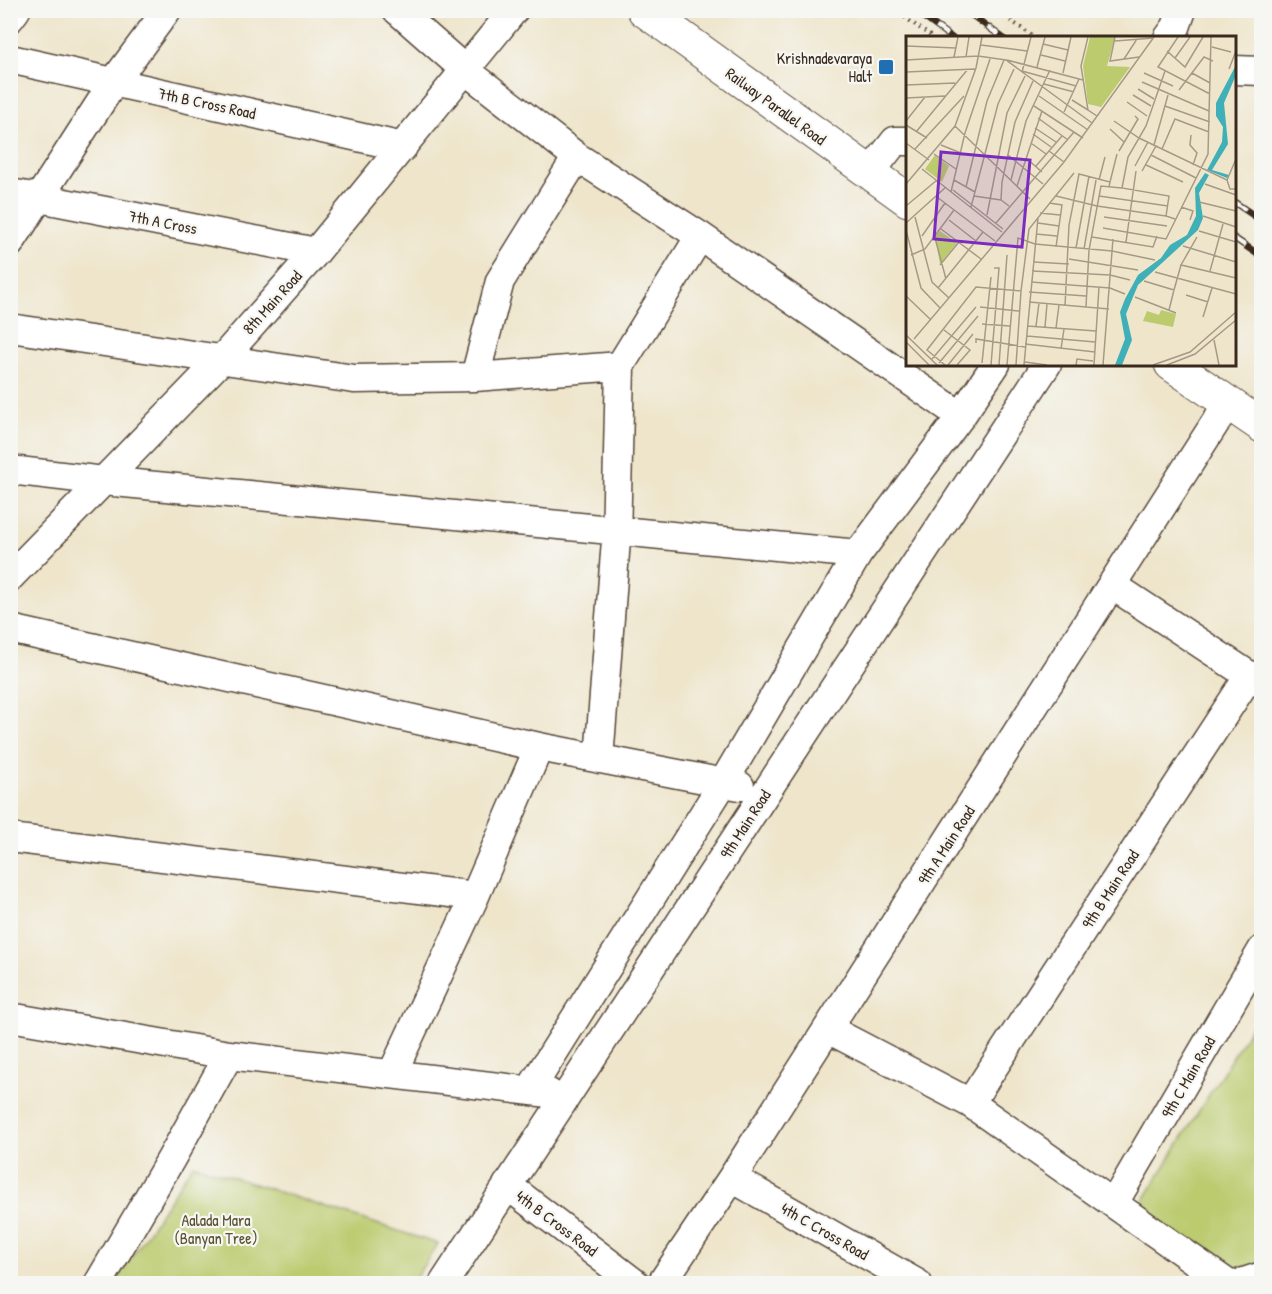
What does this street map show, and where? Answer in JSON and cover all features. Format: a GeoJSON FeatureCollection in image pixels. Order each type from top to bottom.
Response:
{"type":"FeatureCollection","features":[{"type":"Feature","properties":{"kind":"street"},"geometry":{"type":"LineString","coordinates":[[10,18],[16,10]]}},
{"type":"Feature","properties":{"kind":"street"},"geometry":{"type":"LineString","coordinates":[[10,243],[113,83],[167,10]]}},
{"type":"Feature","properties":{"kind":"street"},"geometry":{"type":"LineString","coordinates":[[397,10],[464,69],[577,157],[700,236],[961,416]]}},
{"type":"Feature","properties":{"kind":"street","name":"8th Main Road"},"geometry":{"type":"LineString","coordinates":[[10,577],[221,360],[316,252],[514,10]]}},
{"type":"Feature","properties":{"kind":"street","name":"Railway Parallel Road"},"geometry":{"type":"LineString","coordinates":[[644,10],[906,200]]}},
{"type":"Feature","properties":{"kind":"street"},"geometry":{"type":"LineString","coordinates":[[1169,36],[1176,27],[1182,10]]}},
{"type":"Feature","properties":{"kind":"street","name":"7th B Cross Road"},"geometry":{"type":"LineString","coordinates":[[10,59],[403,147]]}},
{"type":"Feature","properties":{"kind":"street"},"geometry":{"type":"LineString","coordinates":[[1236,70],[1262,71]]}},
{"type":"Feature","properties":{"kind":"street"},"geometry":{"type":"LineString","coordinates":[[870,174],[896,141],[906,141]]}},
{"type":"Feature","properties":{"kind":"street"},"geometry":{"type":"LineString","coordinates":[[475,377],[500,281],[577,157]]}},
{"type":"Feature","properties":{"kind":"street","name":"7th A Cross"},"geometry":{"type":"LineString","coordinates":[[10,193],[316,252]]}},
{"type":"Feature","properties":{"kind":"street"},"geometry":{"type":"LineString","coordinates":[[599,759],[616,540],[620,366],[700,236]]}},
{"type":"Feature","properties":{"kind":"street"},"geometry":{"type":"LineString","coordinates":[[10,328],[354,378],[475,377],[620,366]]}},
{"type":"Feature","properties":{"kind":"street"},"geometry":{"type":"LineString","coordinates":[[530,1090],[723,783],[858,554],[961,416],[995,366]]}},
{"type":"Feature","properties":{"kind":"street","name":"9th Main Road"},"geometry":{"type":"LineString","coordinates":[[443,1284],[1046,366]]}},
{"type":"Feature","properties":{"kind":"street"},"geometry":{"type":"LineString","coordinates":[[1174,366],[1262,426]]}},
{"type":"Feature","properties":{"kind":"street","name":"9th A Main Road"},"geometry":{"type":"LineString","coordinates":[[661,1284],[732,1178],[1228,404]]}},
{"type":"Feature","properties":{"kind":"street"},"geometry":{"type":"LineString","coordinates":[[10,470],[104,482],[858,554]]}},
{"type":"Feature","properties":{"kind":"street"},"geometry":{"type":"LineString","coordinates":[[1112,585],[1255,680]]}},
{"type":"Feature","properties":{"kind":"street"},"geometry":{"type":"LineString","coordinates":[[10,628],[539,747],[766,792]]}},
{"type":"Feature","properties":{"kind":"street","name":"9th B Main Road"},"geometry":{"type":"LineString","coordinates":[[970,1103],[1255,680]]}},
{"type":"Feature","properties":{"kind":"street"},"geometry":{"type":"LineString","coordinates":[[392,1074],[475,896],[539,747]]}},
{"type":"Feature","properties":{"kind":"street"},"geometry":{"type":"LineString","coordinates":[[10,838],[475,896]]}},
{"type":"Feature","properties":{"kind":"street","name":"9th C Main Road"},"geometry":{"type":"LineString","coordinates":[[1114,1203],[1262,950]]}},
{"type":"Feature","properties":{"kind":"street"},"geometry":{"type":"LineString","coordinates":[[10,1017],[229,1055],[566,1095]]}},
{"type":"Feature","properties":{"kind":"street"},"geometry":{"type":"LineString","coordinates":[[828,1029],[970,1103],[1228,1284]]}},
{"type":"Feature","properties":{"kind":"street"},"geometry":{"type":"LineString","coordinates":[[98,1284],[229,1055]]}},
{"type":"Feature","properties":{"kind":"street","name":"4th C Cross Road"},"geometry":{"type":"LineString","coordinates":[[732,1178],[918,1284]]}},
{"type":"Feature","properties":{"kind":"street","name":"4th B Cross Road"},"geometry":{"type":"LineString","coordinates":[[507,1185],[636,1284]]}},
{"type":"Feature","properties":{"kind":"street"},"geometry":{"type":"LineString","coordinates":[[1238,1284],[1262,1276]]}},
{"type":"Feature","properties":{"kind":"path"},"geometry":{"type":"LineString","coordinates":[[895,10],[930,36]]}},
{"type":"Feature","properties":{"kind":"path"},"geometry":{"type":"LineString","coordinates":[[996,10],[1032,36]]}},
{"type":"Feature","properties":{"kind":"green space"},"geometry":{"type":"Polygon","coordinates":[[[1261,1011],[1261,1266],[1225,1276],[1140,1206],[1261,1011]]]}},
{"type":"Feature","properties":{"kind":"green space","name":"Aalada Mara (Banyan Tree)"},"geometry":{"type":"Polygon","coordinates":[[[193,1164],[438,1244],[412,1283],[114,1284],[193,1164]]]}},
{"type":"Feature","properties":{"kind":"railway"},"geometry":{"type":"LineString","coordinates":[[914,10],[949,36]]}},
{"type":"Feature","properties":{"kind":"railway"},"geometry":{"type":"LineString","coordinates":[[965,10],[1000,36]]}},
{"type":"Feature","properties":{"kind":"railway"},"geometry":{"type":"LineString","coordinates":[[1236,203],[1262,221]]}},
{"type":"Feature","properties":{"kind":"railway"},"geometry":{"type":"LineString","coordinates":[[1236,239],[1262,257]]}},
{"type":"Feature","properties":{"kind":"place","name":"Krishnadevaraya Halt"},"geometry":{"type":"Point","coordinates":[886,67]}}]}
